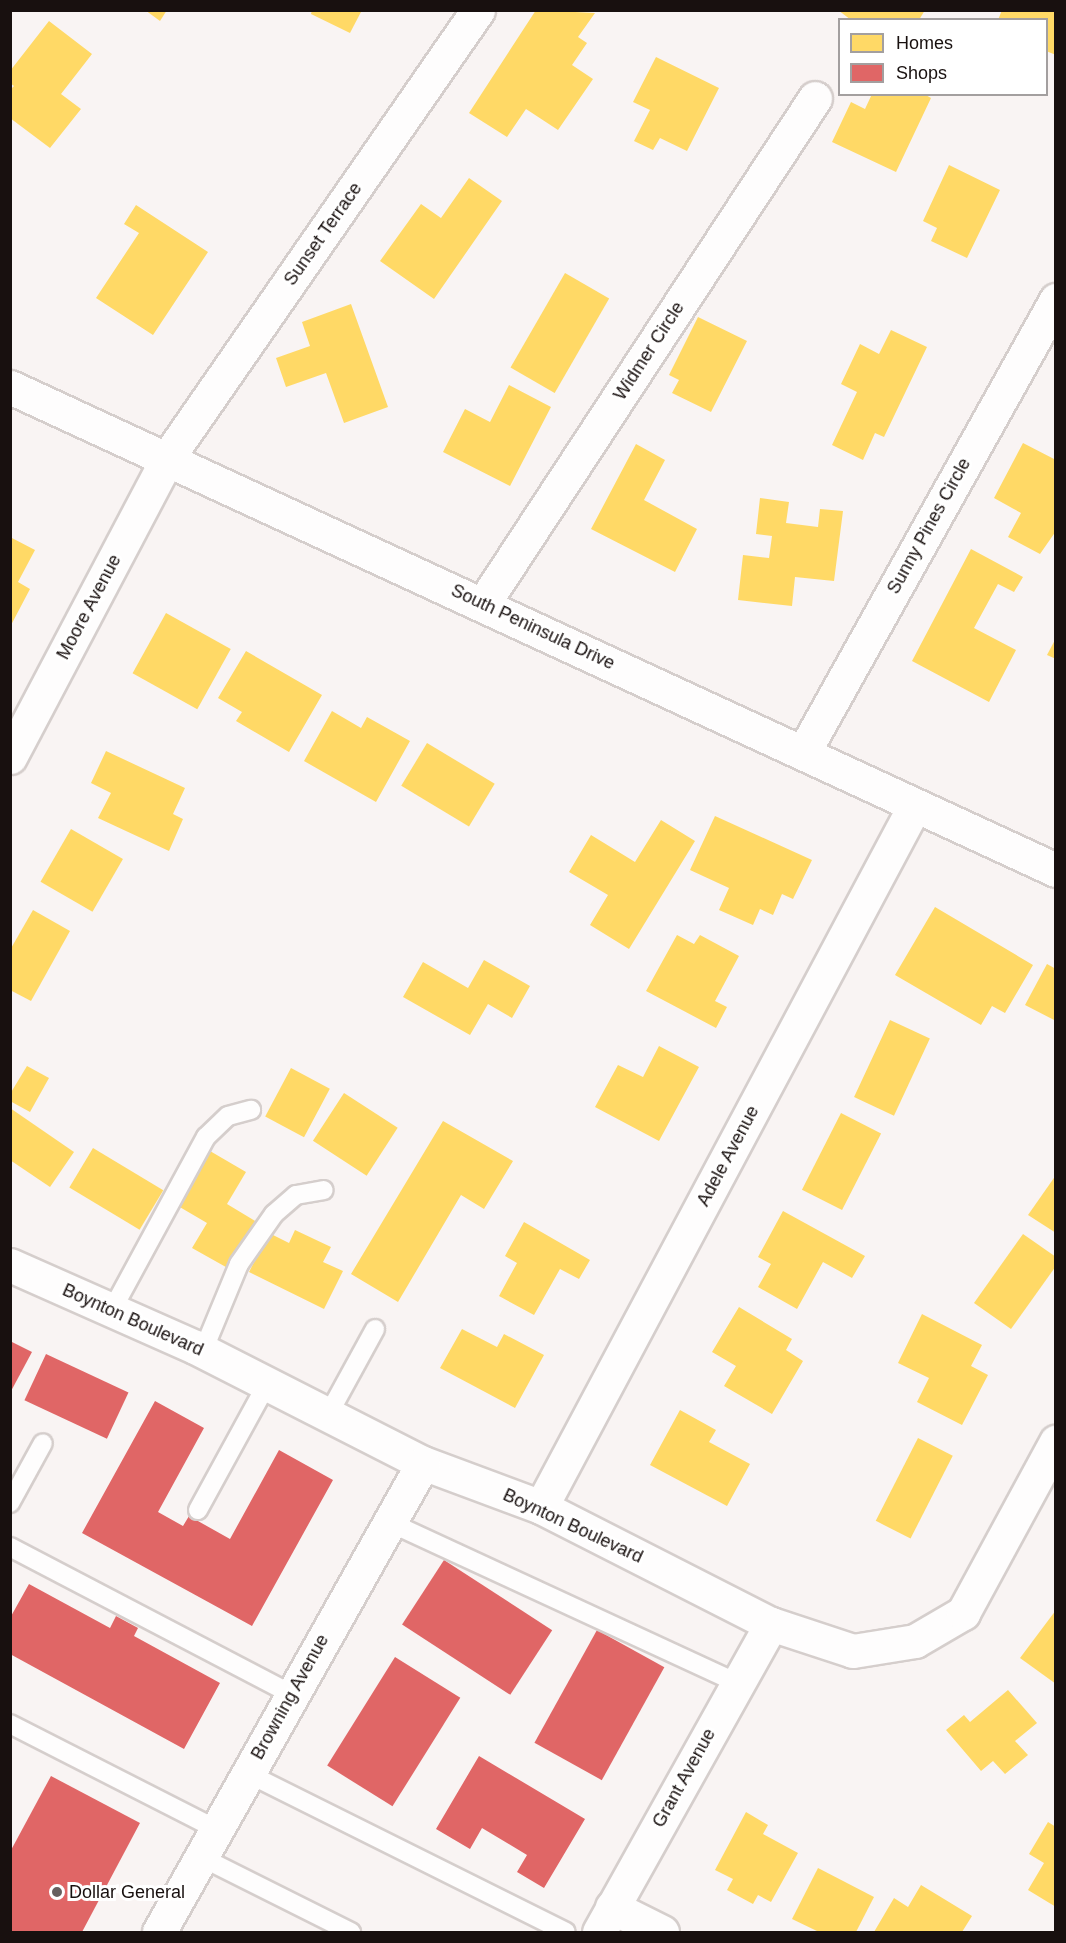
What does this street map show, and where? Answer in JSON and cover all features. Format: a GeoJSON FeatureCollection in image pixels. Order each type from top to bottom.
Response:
{"type":"FeatureCollection","features":[{"type":"Feature","properties":{"kind":"street","name":"Sunset Terrace"},"geometry":{"type":"LineString","coordinates":[[168,458],[478,10]]}},
{"type":"Feature","properties":{"kind":"street","name":"Widmer Circle"},"geometry":{"type":"LineString","coordinates":[[483,604],[815,98]]}},
{"type":"Feature","properties":{"kind":"street","name":"Sunny Pines Circle"},"geometry":{"type":"LineString","coordinates":[[803,753],[1056,300]]}},
{"type":"Feature","properties":{"kind":"street","name":"South Peninsula Drive"},"geometry":{"type":"LineString","coordinates":[[10,387],[1056,870]]}},
{"type":"Feature","properties":{"kind":"street","name":"Moore Avenue"},"geometry":{"type":"LineString","coordinates":[[10,757],[168,458]]}},
{"type":"Feature","properties":{"kind":"street","name":"Adele Avenue"},"geometry":{"type":"LineString","coordinates":[[541,1507],[915,805]]}},
{"type":"Feature","properties":{"kind":"street","name":"Boynton Boulevard"},"geometry":{"type":"LineString","coordinates":[[10,1265],[202,1351],[423,1463],[541,1507],[771,1624],[853,1651],[915,1641],[963,1613],[1044,1493],[1056,1442]]}},
{"type":"Feature","properties":{"kind":"street","name":"Browning Avenue"},"geometry":{"type":"LineString","coordinates":[[159,1932],[423,1463]]}},
{"type":"Feature","properties":{"kind":"street","name":"Grant Avenue"},"geometry":{"type":"LineString","coordinates":[[606,1920],[771,1624]]}},
{"type":"Feature","properties":{"kind":"street"},"geometry":{"type":"LineString","coordinates":[[606,1920],[662,1932]]}},
{"type":"Feature","properties":{"kind":"lane"},"geometry":{"type":"LineString","coordinates":[[111,1310],[206,1137],[228,1116],[250,1110]]}},
{"type":"Feature","properties":{"kind":"lane"},"geometry":{"type":"LineString","coordinates":[[202,1351],[239,1264],[274,1214],[296,1195],[324,1190]]}},
{"type":"Feature","properties":{"kind":"lane"},"geometry":{"type":"LineString","coordinates":[[328,1415],[375,1329]]}},
{"type":"Feature","properties":{"kind":"lane"},"geometry":{"type":"LineString","coordinates":[[198,1510],[267,1383]]}},
{"type":"Feature","properties":{"kind":"lane"},"geometry":{"type":"LineString","coordinates":[[10,1503],[43,1443]]}},
{"type":"Feature","properties":{"kind":"lane"},"geometry":{"type":"LineString","coordinates":[[389,1522],[738,1683]]}},
{"type":"Feature","properties":{"kind":"lane"},"geometry":{"type":"LineString","coordinates":[[10,1547],[291,1694]]}},
{"type":"Feature","properties":{"kind":"lane"},"geometry":{"type":"LineString","coordinates":[[10,1724],[216,1829]]}},
{"type":"Feature","properties":{"kind":"lane"},"geometry":{"type":"LineString","coordinates":[[247,1773],[566,1932]]}},
{"type":"Feature","properties":{"kind":"lane"},"geometry":{"type":"LineString","coordinates":[[201,1857],[351,1932]]}},
{"type":"Feature","properties":{"kind":"building: Homes"},"geometry":{"type":"Polygon","coordinates":[[[145,10],[167,10],[160,21],[145,10]]]}},
{"type":"Feature","properties":{"kind":"building: Homes"},"geometry":{"type":"Polygon","coordinates":[[[312,10],[362,10],[350,33],[311,14],[312,10]]]}},
{"type":"Feature","properties":{"kind":"building: Homes"},"geometry":{"type":"Polygon","coordinates":[[[536,10],[595,13],[578,37],[587,43],[572,65],[593,79],[558,130],[526,109],[507,137],[469,113],[536,10]]]}},
{"type":"Feature","properties":{"kind":"building: Homes"},"geometry":{"type":"Polygon","coordinates":[[[838,10],[925,10],[920,18],[848,18],[838,10]]]}},
{"type":"Feature","properties":{"kind":"building: Homes"},"geometry":{"type":"Polygon","coordinates":[[[1002,10],[1056,10],[1056,55],[1048,52],[1048,18],[999,18],[1002,10]]]}},
{"type":"Feature","properties":{"kind":"building: Homes"},"geometry":{"type":"Polygon","coordinates":[[[49,21],[92,54],[61,94],[81,109],[50,148],[10,118],[10,90],[14,86],[10,83],[10,71],[49,21]]]}},
{"type":"Feature","properties":{"kind":"building: Homes"},"geometry":{"type":"Polygon","coordinates":[[[656,57],[719,88],[687,151],[660,138],[653,150],[634,141],[650,110],[633,102],[656,57]]]}},
{"type":"Feature","properties":{"kind":"building: Homes"},"geometry":{"type":"Polygon","coordinates":[[[871,96],[928,96],[931,98],[896,172],[832,142],[851,102],[865,109],[871,96]]]}},
{"type":"Feature","properties":{"kind":"building: Homes"},"geometry":{"type":"Polygon","coordinates":[[[949,165],[1000,190],[967,258],[931,241],[937,228],[923,221],[949,165]]]}},
{"type":"Feature","properties":{"kind":"building: Homes"},"geometry":{"type":"Polygon","coordinates":[[[469,178],[502,201],[434,299],[380,261],[421,204],[441,218],[469,178]]]}},
{"type":"Feature","properties":{"kind":"building: Homes"},"geometry":{"type":"Polygon","coordinates":[[[136,205],[208,252],[153,335],[96,298],[139,233],[124,224],[136,205]]]}},
{"type":"Feature","properties":{"kind":"building: Homes"},"geometry":{"type":"Polygon","coordinates":[[[565,273],[609,298],[555,393],[510,367],[565,273]]]}},
{"type":"Feature","properties":{"kind":"building: Homes"},"geometry":{"type":"Polygon","coordinates":[[[351,304],[388,407],[344,423],[326,373],[286,387],[276,358],[310,346],[302,322],[351,304]]]}},
{"type":"Feature","properties":{"kind":"building: Homes"},"geometry":{"type":"Polygon","coordinates":[[[698,317],[747,341],[711,412],[672,393],[679,380],[669,375],[698,317]]]}},
{"type":"Feature","properties":{"kind":"building: Homes"},"geometry":{"type":"Polygon","coordinates":[[[891,330],[927,347],[884,437],[875,433],[863,460],[832,445],[857,392],[841,384],[860,344],[879,354],[891,330]]]}},
{"type":"Feature","properties":{"kind":"building: Homes"},"geometry":{"type":"Polygon","coordinates":[[[509,385],[551,407],[510,486],[443,452],[465,409],[490,422],[509,385]]]}},
{"type":"Feature","properties":{"kind":"building: Homes"},"geometry":{"type":"Polygon","coordinates":[[[1023,443],[1056,460],[1056,531],[1040,554],[1008,537],[1021,513],[994,498],[1023,443]]]}},
{"type":"Feature","properties":{"kind":"building: Homes"},"geometry":{"type":"Polygon","coordinates":[[[636,444],[665,460],[644,500],[697,529],[675,572],[591,529],[636,444]]]}},
{"type":"Feature","properties":{"kind":"building: Homes"},"geometry":{"type":"Polygon","coordinates":[[[760,498],[789,502],[786,523],[818,527],[820,509],[843,511],[834,581],[795,577],[792,606],[738,600],[743,555],[769,558],[772,536],[756,534],[760,498]]]}},
{"type":"Feature","properties":{"kind":"building: Homes"},"geometry":{"type":"Polygon","coordinates":[[[10,537],[35,550],[18,582],[30,589],[10,627],[10,537]]]}},
{"type":"Feature","properties":{"kind":"building: Homes"},"geometry":{"type":"Polygon","coordinates":[[[971,549],[1023,577],[1014,592],[998,584],[974,628],[1016,650],[989,702],[912,661],[971,549]]]}},
{"type":"Feature","properties":{"kind":"building: Homes"},"geometry":{"type":"Polygon","coordinates":[[[166,613],[231,649],[197,709],[133,673],[166,613]]]}},
{"type":"Feature","properties":{"kind":"building: Homes"},"geometry":{"type":"Polygon","coordinates":[[[1056,638],[1056,659],[1047,655],[1056,638]]]}},
{"type":"Feature","properties":{"kind":"building: Homes"},"geometry":{"type":"Polygon","coordinates":[[[246,651],[322,695],[289,752],[236,721],[242,712],[218,698],[246,651]]]}},
{"type":"Feature","properties":{"kind":"building: Homes"},"geometry":{"type":"Polygon","coordinates":[[[332,711],[361,728],[367,717],[410,741],[376,802],[304,761],[332,711]]]}},
{"type":"Feature","properties":{"kind":"building: Homes"},"geometry":{"type":"Polygon","coordinates":[[[427,743],[495,784],[469,827],[401,786],[427,743]]]}},
{"type":"Feature","properties":{"kind":"building: Homes"},"geometry":{"type":"Polygon","coordinates":[[[106,751],[185,788],[173,814],[183,819],[169,851],[98,818],[111,793],[91,783],[106,751]]]}},
{"type":"Feature","properties":{"kind":"building: Homes"},"geometry":{"type":"Polygon","coordinates":[[[715,816],[812,860],[793,899],[782,894],[773,915],[760,909],[753,925],[719,910],[729,888],[690,870],[715,816]]]}},
{"type":"Feature","properties":{"kind":"building: Homes"},"geometry":{"type":"Polygon","coordinates":[[[661,820],[695,841],[629,949],[590,925],[608,895],[569,872],[591,835],[635,862],[661,820]]]}},
{"type":"Feature","properties":{"kind":"building: Homes"},"geometry":{"type":"Polygon","coordinates":[[[71,829],[123,859],[92,912],[40,882],[71,829]]]}},
{"type":"Feature","properties":{"kind":"building: Homes"},"geometry":{"type":"Polygon","coordinates":[[[935,907],[1033,965],[1005,1013],[992,1006],[981,1025],[895,975],[935,907]]]}},
{"type":"Feature","properties":{"kind":"building: Homes"},"geometry":{"type":"Polygon","coordinates":[[[33,910],[70,931],[31,1001],[10,990],[10,950],[33,910]]]}},
{"type":"Feature","properties":{"kind":"building: Homes"},"geometry":{"type":"Polygon","coordinates":[[[677,935],[694,944],[700,935],[739,956],[715,1001],[727,1007],[716,1028],[646,991],[677,935]]]}},
{"type":"Feature","properties":{"kind":"building: Homes"},"geometry":{"type":"Polygon","coordinates":[[[484,960],[530,986],[512,1018],[488,1004],[470,1035],[403,997],[423,962],[468,988],[484,960]]]}},
{"type":"Feature","properties":{"kind":"building: Homes"},"geometry":{"type":"Polygon","coordinates":[[[1047,964],[1056,969],[1056,1021],[1025,1005],[1047,964]]]}},
{"type":"Feature","properties":{"kind":"building: Homes"},"geometry":{"type":"Polygon","coordinates":[[[890,1020],[930,1039],[894,1116],[854,1097],[890,1020]]]}},
{"type":"Feature","properties":{"kind":"building: Homes"},"geometry":{"type":"Polygon","coordinates":[[[659,1046],[699,1067],[659,1141],[595,1107],[618,1065],[643,1077],[659,1046]]]}},
{"type":"Feature","properties":{"kind":"building: Homes"},"geometry":{"type":"Polygon","coordinates":[[[27,1066],[49,1078],[30,1112],[10,1101],[10,1094],[27,1066]]]}},
{"type":"Feature","properties":{"kind":"building: Homes"},"geometry":{"type":"Polygon","coordinates":[[[291,1068],[330,1089],[304,1137],[265,1117],[291,1068]]]}},
{"type":"Feature","properties":{"kind":"building: Homes"},"geometry":{"type":"Polygon","coordinates":[[[344,1093],[398,1128],[367,1176],[313,1141],[344,1093]]]}},
{"type":"Feature","properties":{"kind":"building: Homes"},"geometry":{"type":"Polygon","coordinates":[[[10,1108],[74,1152],[50,1187],[10,1160],[10,1108]]]}},
{"type":"Feature","properties":{"kind":"building: Homes"},"geometry":{"type":"Polygon","coordinates":[[[841,1113],[881,1133],[842,1210],[802,1190],[841,1113]]]}},
{"type":"Feature","properties":{"kind":"building: Homes"},"geometry":{"type":"Polygon","coordinates":[[[443,1121],[513,1161],[484,1209],[461,1195],[398,1302],[351,1274],[443,1121]]]}},
{"type":"Feature","properties":{"kind":"building: Homes"},"geometry":{"type":"Polygon","coordinates":[[[93,1148],[163,1190],[140,1230],[69,1187],[93,1148]]]}},
{"type":"Feature","properties":{"kind":"building: Homes"},"geometry":{"type":"Polygon","coordinates":[[[210,1151],[246,1172],[227,1204],[260,1224],[233,1271],[192,1248],[207,1223],[178,1206],[210,1151]]]}},
{"type":"Feature","properties":{"kind":"building: Homes"},"geometry":{"type":"Polygon","coordinates":[[[1056,1175],[1056,1233],[1028,1215],[1056,1175]]]}},
{"type":"Feature","properties":{"kind":"building: Homes"},"geometry":{"type":"Polygon","coordinates":[[[783,1211],[865,1256],[852,1278],[823,1262],[797,1309],[758,1287],[771,1264],[758,1257],[783,1211]]]}},
{"type":"Feature","properties":{"kind":"building: Homes"},"geometry":{"type":"Polygon","coordinates":[[[524,1222],[590,1260],[579,1279],[560,1269],[534,1315],[499,1296],[517,1263],[505,1256],[524,1222]]]}},
{"type":"Feature","properties":{"kind":"building: Homes"},"geometry":{"type":"Polygon","coordinates":[[[295,1230],[331,1247],[323,1262],[343,1271],[324,1309],[249,1272],[269,1233],[289,1243],[295,1230]]]}},
{"type":"Feature","properties":{"kind":"building: Homes"},"geometry":{"type":"Polygon","coordinates":[[[1023,1234],[1056,1257],[1056,1266],[1011,1329],[974,1303],[1023,1234]]]}},
{"type":"Feature","properties":{"kind":"building: Homes"},"geometry":{"type":"Polygon","coordinates":[[[739,1307],[792,1339],[786,1350],[803,1361],[772,1414],[724,1386],[736,1366],[712,1352],[739,1307]]]}},
{"type":"Feature","properties":{"kind":"building: Homes"},"geometry":{"type":"Polygon","coordinates":[[[922,1314],[982,1345],[971,1366],[988,1375],[962,1425],[917,1402],[929,1378],[898,1363],[922,1314]]]}},
{"type":"Feature","properties":{"kind":"building: Homes"},"geometry":{"type":"Polygon","coordinates":[[[462,1329],[497,1347],[504,1334],[544,1355],[515,1408],[440,1368],[462,1329]]]}},
{"type":"Feature","properties":{"kind":"building: Homes"},"geometry":{"type":"Polygon","coordinates":[[[680,1410],[716,1430],[709,1442],[750,1464],[727,1506],[650,1465],[680,1410]]]}},
{"type":"Feature","properties":{"kind":"building: Homes"},"geometry":{"type":"Polygon","coordinates":[[[918,1438],[953,1456],[911,1539],[876,1521],[918,1438]]]}},
{"type":"Feature","properties":{"kind":"building: Homes"},"geometry":{"type":"Polygon","coordinates":[[[1056,1610],[1056,1684],[1020,1658],[1056,1610]]]}},
{"type":"Feature","properties":{"kind":"building: Homes"},"geometry":{"type":"Polygon","coordinates":[[[1008,1690],[1037,1723],[1015,1741],[1028,1755],[1005,1774],[993,1761],[981,1771],[946,1730],[964,1715],[970,1722],[1008,1690]]]}},
{"type":"Feature","properties":{"kind":"building: Homes"},"geometry":{"type":"Polygon","coordinates":[[[746,1812],[768,1825],[763,1834],[798,1853],[771,1902],[758,1895],[753,1904],[727,1890],[733,1879],[715,1870],[746,1812]]]}},
{"type":"Feature","properties":{"kind":"building: Homes"},"geometry":{"type":"Polygon","coordinates":[[[1048,1822],[1056,1827],[1056,1907],[1028,1890],[1044,1863],[1029,1854],[1048,1822]]]}},
{"type":"Feature","properties":{"kind":"building: Homes"},"geometry":{"type":"Polygon","coordinates":[[[818,1868],[874,1897],[856,1932],[819,1932],[792,1919],[818,1868]]]}},
{"type":"Feature","properties":{"kind":"building: Homes"},"geometry":{"type":"Polygon","coordinates":[[[921,1885],[972,1916],[962,1932],[874,1932],[894,1898],[908,1907],[921,1885]]]}},
{"type":"Feature","properties":{"kind":"building: Shops"},"geometry":{"type":"Polygon","coordinates":[[[10,1341],[32,1352],[10,1393],[10,1341]]]}},
{"type":"Feature","properties":{"kind":"building: Shops"},"geometry":{"type":"Polygon","coordinates":[[[46,1354],[128,1392],[107,1439],[24,1400],[46,1354]]]}},
{"type":"Feature","properties":{"kind":"building: Shops"},"geometry":{"type":"Polygon","coordinates":[[[155,1401],[204,1428],[158,1512],[183,1526],[189,1516],[230,1539],[279,1450],[333,1480],[252,1626],[82,1533],[155,1401]]]}},
{"type":"Feature","properties":{"kind":"building: Shops"},"geometry":{"type":"Polygon","coordinates":[[[444,1560],[552,1630],[510,1695],[402,1625],[444,1560]]]}},
{"type":"Feature","properties":{"kind":"building: Shops"},"geometry":{"type":"Polygon","coordinates":[[[29,1584],[110,1628],[116,1616],[138,1628],[134,1636],[220,1683],[184,1749],[10,1654],[10,1618],[29,1584]]]}},
{"type":"Feature","properties":{"kind":"building: Shops"},"geometry":{"type":"Polygon","coordinates":[[[597,1630],[664,1667],[602,1780],[534,1743],[597,1630]]]}},
{"type":"Feature","properties":{"kind":"building: Shops"},"geometry":{"type":"Polygon","coordinates":[[[395,1657],[460,1698],[392,1806],[327,1766],[395,1657]]]}},
{"type":"Feature","properties":{"kind":"building: Shops"},"geometry":{"type":"Polygon","coordinates":[[[479,1756],[585,1819],[544,1888],[517,1872],[527,1855],[482,1828],[470,1849],[436,1829],[479,1756]]]}},
{"type":"Feature","properties":{"kind":"building: Shops","name":"Dollar General"},"geometry":{"type":"Polygon","coordinates":[[[51,1776],[140,1823],[82,1932],[10,1932],[10,1852],[51,1776]]]}},
{"type":"Feature","properties":{"kind":"place","name":"Dollar General"},"geometry":{"type":"Point","coordinates":[57,1892]}}]}
